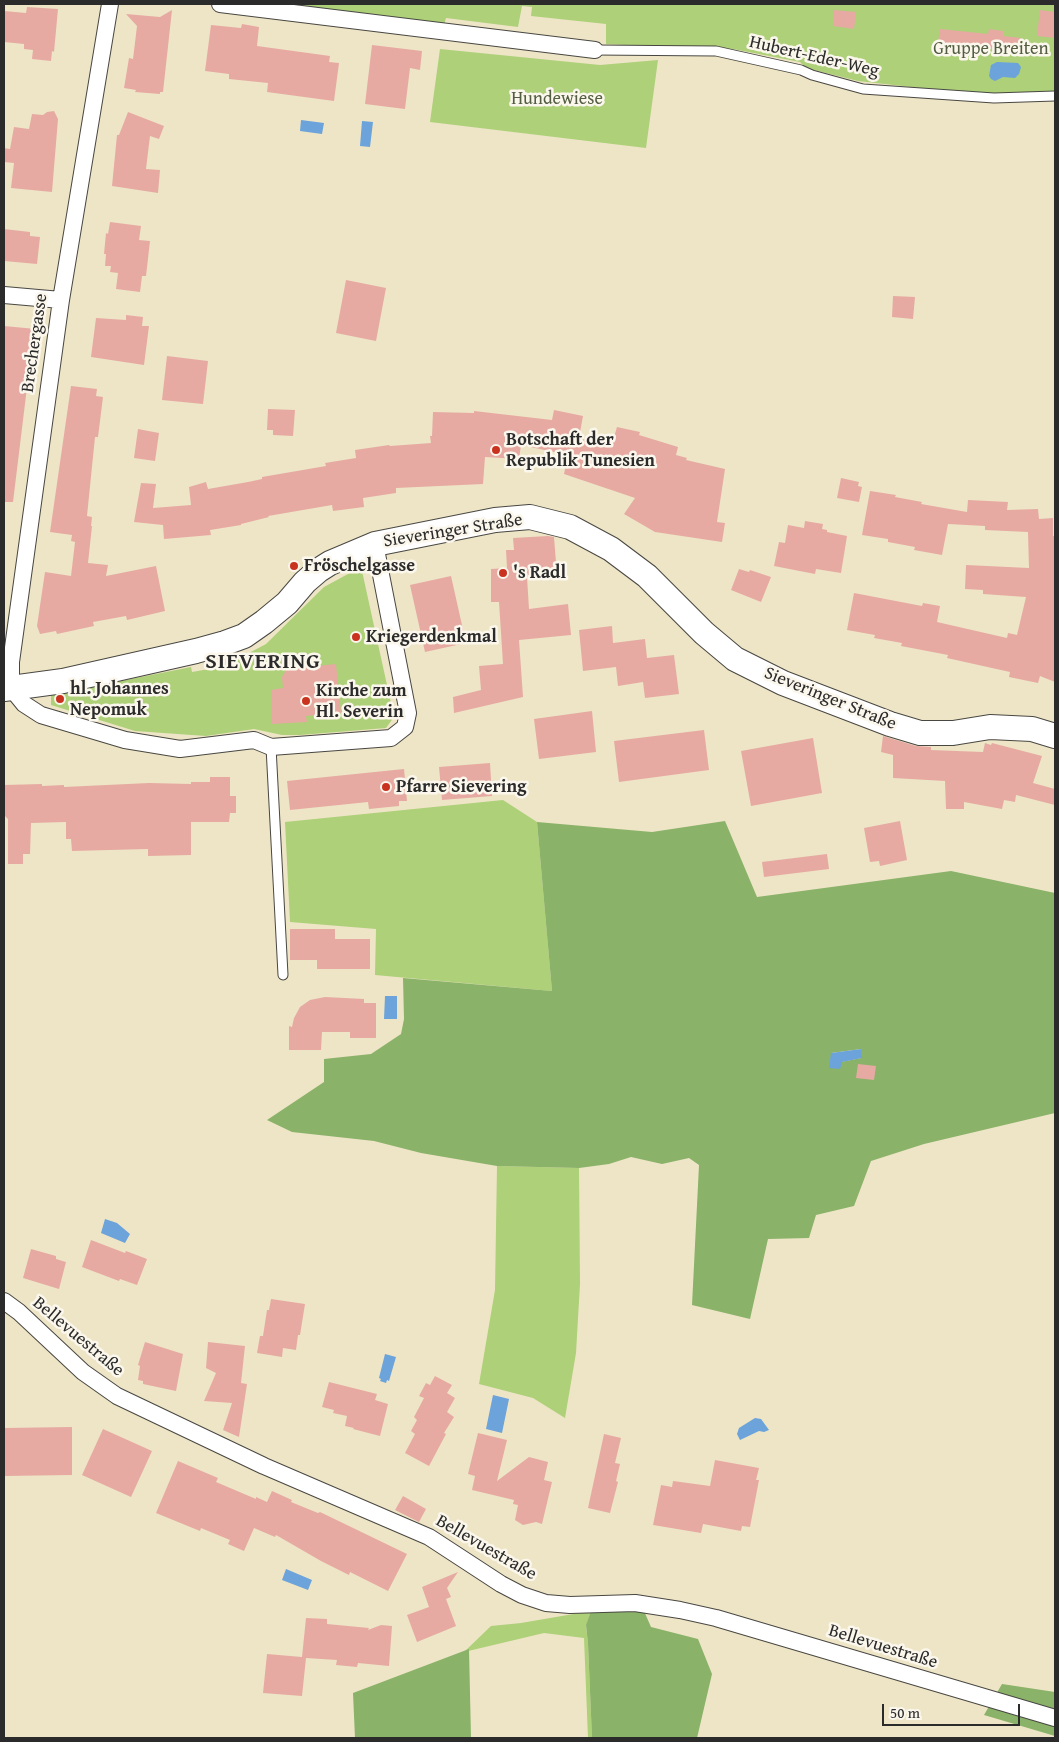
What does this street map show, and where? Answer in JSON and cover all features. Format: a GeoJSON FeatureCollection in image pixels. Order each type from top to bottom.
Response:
{"type":"FeatureCollection","features":[{"type":"Feature","properties":{"kind":"main road","name":"Sieveringer Straße"},"geometry":{"type":"LineString","coordinates":[[8,689],[63,681],[196,651],[244,636],[287,603],[305,582],[319,570],[330,563],[375,544],[495,520],[530,517],[570,527],[612,549],[647,576],[704,633],[734,659],[783,683],[890,724],[920,733],[953,733],[990,727],[1032,729],[1055,736]]}},
{"type":"Feature","properties":{"kind":"street","name":"Brechergasse"},"geometry":{"type":"LineString","coordinates":[[8,689],[61,300],[110,4]]}},
{"type":"Feature","properties":{"kind":"street"},"geometry":{"type":"LineString","coordinates":[[220,4],[595,50]]}},
{"type":"Feature","properties":{"kind":"street"},"geometry":{"type":"LineString","coordinates":[[4,295],[61,300]]}},
{"type":"Feature","properties":{"kind":"street"},"geometry":{"type":"LineString","coordinates":[[8,689],[24,704],[41,715],[125,740],[180,749],[254,740],[271,747],[391,738],[405,728],[408,713],[375,544]]}},
{"type":"Feature","properties":{"kind":"street","name":"Bellevuestraße"},"geometry":{"type":"LineString","coordinates":[[4,1301],[19,1312],[83,1372],[117,1396],[264,1466],[429,1537],[501,1584],[522,1595],[546,1603],[570,1606],[635,1603],[716,1618],[1055,1718]]}},
{"type":"Feature","properties":{"kind":"lane","name":"Hubert-Eder-Weg"},"geometry":{"type":"LineString","coordinates":[[595,50],[716,51],[801,70],[812,75],[863,89],[994,98],[1055,96]]}},
{"type":"Feature","properties":{"kind":"lane"},"geometry":{"type":"LineString","coordinates":[[271,747],[283,975]]}},
{"type":"Feature","properties":{"kind":"green space","name":"Gruppe Breiten"},"geometry":{"type":"Polygon","coordinates":[[[288,4],[1055,4],[1055,92],[1026,96],[973,94],[858,81],[806,68],[800,62],[733,49],[606,44],[606,24],[531,16],[532,7],[522,6],[518,27],[446,18],[444,25],[288,4]]]}},
{"type":"Feature","properties":{"kind":"green space","name":"Hundewiese"},"geometry":{"type":"Polygon","coordinates":[[[440,49],[600,65],[658,60],[646,148],[430,122],[440,49]]]}},
{"type":"Feature","properties":{"kind":"green space"},"geometry":{"type":"Polygon","coordinates":[[[359,568],[362,571],[394,717],[386,728],[300,735],[282,735],[254,729],[206,736],[135,731],[51,705],[51,695],[191,667],[192,672],[209,669],[209,663],[249,653],[266,644],[324,587],[359,568]]]}},
{"type":"Feature","properties":{"kind":"green space"},"geometry":{"type":"Polygon","coordinates":[[[503,800],[537,822],[552,991],[375,975],[376,929],[290,922],[285,822],[503,800]]]}},
{"type":"Feature","properties":{"kind":"green space"},"geometry":{"type":"Polygon","coordinates":[[[725,821],[757,897],[951,871],[1055,893],[1055,1113],[924,1144],[871,1161],[854,1206],[816,1215],[809,1238],[768,1239],[750,1319],[692,1305],[699,1165],[689,1158],[662,1164],[631,1157],[609,1164],[579,1168],[497,1166],[421,1153],[374,1141],[292,1132],[267,1120],[324,1082],[324,1059],[371,1054],[401,1034],[404,1019],[403,978],[552,991],[537,822],[652,832],[725,821]],[[861,1049],[831,1053],[841,1062],[861,1058],[861,1049]]]}},
{"type":"Feature","properties":{"kind":"green space"},"geometry":{"type":"Polygon","coordinates":[[[497,1166],[579,1168],[580,1284],[576,1353],[565,1418],[533,1398],[479,1384],[495,1290],[497,1166]]]}},
{"type":"Feature","properties":{"kind":"green space"},"geometry":{"type":"Polygon","coordinates":[[[591,1611],[586,1626],[592,1738],[588,1738],[584,1638],[544,1633],[464,1652],[491,1626],[591,1611]]]}},
{"type":"Feature","properties":{"kind":"green space"},"geometry":{"type":"Polygon","coordinates":[[[591,1611],[644,1611],[651,1627],[698,1639],[712,1674],[697,1738],[592,1738],[586,1625],[591,1611]]]}},
{"type":"Feature","properties":{"kind":"green space"},"geometry":{"type":"Polygon","coordinates":[[[469,1649],[471,1738],[355,1738],[353,1693],[469,1649]]]}},
{"type":"Feature","properties":{"kind":"green space"},"geometry":{"type":"Polygon","coordinates":[[[1002,1684],[1055,1692],[1055,1736],[984,1715],[1002,1684]]]}},
{"type":"Feature","properties":{"kind":"water"},"geometry":{"type":"Polygon","coordinates":[[[997,62],[1018,63],[1021,67],[1019,74],[1015,78],[1003,77],[995,81],[991,79],[989,76],[991,65],[997,62]]]}},
{"type":"Feature","properties":{"kind":"water"},"geometry":{"type":"Polygon","coordinates":[[[301,120],[324,123],[322,134],[300,131],[301,120]]]}},
{"type":"Feature","properties":{"kind":"water"},"geometry":{"type":"Polygon","coordinates":[[[362,121],[373,122],[370,147],[360,146],[362,121]]]}},
{"type":"Feature","properties":{"kind":"water"},"geometry":{"type":"Polygon","coordinates":[[[385,996],[397,996],[397,1019],[384,1019],[385,996]]]}},
{"type":"Feature","properties":{"kind":"water"},"geometry":{"type":"Polygon","coordinates":[[[861,1049],[862,1058],[842,1062],[840,1069],[829,1068],[831,1053],[861,1049]]]}},
{"type":"Feature","properties":{"kind":"water"},"geometry":{"type":"Polygon","coordinates":[[[105,1219],[117,1223],[130,1234],[125,1243],[101,1233],[105,1219]]]}},
{"type":"Feature","properties":{"kind":"water"},"geometry":{"type":"Polygon","coordinates":[[[385,1354],[396,1357],[389,1381],[387,1380],[386,1383],[380,1381],[381,1379],[379,1378],[385,1354]]]}},
{"type":"Feature","properties":{"kind":"water"},"geometry":{"type":"Polygon","coordinates":[[[493,1395],[509,1399],[502,1433],[486,1429],[493,1395]]]}},
{"type":"Feature","properties":{"kind":"water"},"geometry":{"type":"Polygon","coordinates":[[[755,1418],[761,1419],[769,1430],[759,1431],[740,1440],[737,1434],[739,1428],[755,1418]]]}},
{"type":"Feature","properties":{"kind":"water"},"geometry":{"type":"Polygon","coordinates":[[[286,1569],[312,1580],[308,1590],[282,1580],[286,1569]]]}},
{"type":"Feature","properties":{"kind":"building"},"geometry":{"type":"Polygon","coordinates":[[[27,7],[58,9],[54,52],[52,51],[51,61],[32,59],[33,50],[24,49],[24,44],[4,42],[4,11],[26,13],[27,7]]]}},
{"type":"Feature","properties":{"kind":"building"},"geometry":{"type":"Polygon","coordinates":[[[172,10],[163,92],[160,92],[160,94],[135,92],[136,90],[124,88],[129,58],[133,59],[137,26],[126,14],[160,17],[172,10]]]}},
{"type":"Feature","properties":{"kind":"building"},"geometry":{"type":"Polygon","coordinates":[[[834,10],[856,12],[854,29],[833,26],[834,10]]]}},
{"type":"Feature","properties":{"kind":"building"},"geometry":{"type":"Polygon","coordinates":[[[1040,10],[1055,12],[1055,38],[1037,36],[1040,10]]]}},
{"type":"Feature","properties":{"kind":"building"},"geometry":{"type":"Polygon","coordinates":[[[242,24],[259,27],[257,46],[330,56],[329,62],[339,63],[334,101],[267,92],[268,83],[229,79],[229,74],[205,71],[211,25],[241,28],[242,24]]]}},
{"type":"Feature","properties":{"kind":"building"},"geometry":{"type":"Polygon","coordinates":[[[940,29],[988,34],[989,29],[1003,31],[1003,36],[1021,38],[1020,52],[966,46],[965,54],[937,50],[940,29]]]}},
{"type":"Feature","properties":{"kind":"building"},"geometry":{"type":"Polygon","coordinates":[[[372,45],[422,51],[420,70],[410,68],[405,109],[365,104],[372,45]]]}},
{"type":"Feature","properties":{"kind":"building"},"geometry":{"type":"Polygon","coordinates":[[[54,111],[58,119],[52,192],[11,188],[14,163],[4,162],[4,148],[10,149],[14,127],[29,129],[32,114],[43,115],[54,111]]]}},
{"type":"Feature","properties":{"kind":"building"},"geometry":{"type":"Polygon","coordinates":[[[128,112],[164,126],[159,139],[150,136],[146,169],[160,170],[158,193],[112,186],[117,135],[119,135],[128,112]]]}},
{"type":"Feature","properties":{"kind":"building"},"geometry":{"type":"Polygon","coordinates":[[[110,222],[141,226],[139,240],[150,241],[146,276],[142,276],[140,292],[116,289],[118,273],[110,272],[111,266],[105,266],[106,233],[108,234],[110,222]]]}},
{"type":"Feature","properties":{"kind":"building"},"geometry":{"type":"Polygon","coordinates":[[[4,229],[30,232],[30,236],[40,237],[37,264],[4,261],[4,229]]]}},
{"type":"Feature","properties":{"kind":"building"},"geometry":{"type":"Polygon","coordinates":[[[346,280],[386,288],[376,341],[336,333],[346,280]]]}},
{"type":"Feature","properties":{"kind":"building"},"geometry":{"type":"Polygon","coordinates":[[[893,296],[915,297],[913,319],[892,317],[893,296]]]}},
{"type":"Feature","properties":{"kind":"building"},"geometry":{"type":"Polygon","coordinates":[[[126,315],[143,317],[142,326],[149,326],[144,365],[91,357],[96,318],[126,320],[126,315]]]}},
{"type":"Feature","properties":{"kind":"building"},"geometry":{"type":"Polygon","coordinates":[[[4,326],[36,329],[13,502],[4,502],[4,326]]]}},
{"type":"Feature","properties":{"kind":"building"},"geometry":{"type":"Polygon","coordinates":[[[167,356],[208,361],[203,404],[162,400],[167,356]]]}},
{"type":"Feature","properties":{"kind":"building"},"geometry":{"type":"Polygon","coordinates":[[[71,386],[97,389],[96,396],[103,397],[98,437],[95,437],[87,516],[92,517],[88,563],[108,565],[106,576],[156,566],[165,611],[127,620],[126,616],[93,622],[94,626],[57,634],[56,631],[40,634],[37,626],[45,572],[71,576],[75,542],[71,541],[72,535],[50,532],[71,386]]]}},
{"type":"Feature","properties":{"kind":"building"},"geometry":{"type":"Polygon","coordinates":[[[268,409],[295,410],[293,436],[273,435],[273,430],[267,430],[268,409]]]}},
{"type":"Feature","properties":{"kind":"building"},"geometry":{"type":"Polygon","coordinates":[[[554,410],[583,416],[579,438],[611,447],[617,427],[640,432],[639,435],[678,447],[676,455],[687,458],[686,460],[725,469],[717,522],[725,523],[722,542],[655,532],[624,514],[635,498],[564,474],[568,455],[521,445],[519,459],[485,457],[483,484],[396,488],[396,493],[363,498],[364,507],[333,511],[332,505],[268,516],[241,525],[210,530],[211,535],[164,539],[163,525],[134,522],[141,483],[156,484],[153,508],[191,505],[189,487],[206,482],[208,489],[326,466],[325,463],[356,458],[355,450],[389,445],[431,443],[433,412],[474,413],[474,411],[552,420],[554,410]]]}},
{"type":"Feature","properties":{"kind":"building"},"geometry":{"type":"Polygon","coordinates":[[[138,429],[159,433],[155,461],[134,458],[138,429]]]}},
{"type":"Feature","properties":{"kind":"building"},"geometry":{"type":"Polygon","coordinates":[[[841,478],[859,482],[858,486],[862,487],[859,502],[837,498],[841,478]]]}},
{"type":"Feature","properties":{"kind":"building"},"geometry":{"type":"Polygon","coordinates":[[[870,491],[896,495],[895,497],[922,502],[921,504],[967,512],[968,500],[1008,502],[1007,510],[1038,509],[1039,519],[1053,518],[1053,536],[1055,536],[1055,682],[1040,676],[1038,683],[1009,677],[1010,672],[947,658],[948,655],[901,646],[902,643],[874,638],[875,635],[847,630],[854,593],[922,606],[923,603],[940,606],[937,622],[1007,638],[1008,633],[1017,635],[1026,597],[983,594],[983,590],[965,589],[966,565],[1029,568],[1028,532],[985,530],[985,526],[948,524],[942,555],[914,550],[915,547],[888,542],[888,539],[862,535],[870,491]]]}},
{"type":"Feature","properties":{"kind":"building"},"geometry":{"type":"Polygon","coordinates":[[[805,521],[823,524],[822,529],[827,530],[827,532],[847,536],[841,573],[816,569],[815,574],[774,566],[779,542],[785,543],[788,525],[804,528],[805,521]]]}},
{"type":"Feature","properties":{"kind":"building"},"geometry":{"type":"Polygon","coordinates":[[[554,537],[557,575],[527,577],[529,609],[568,604],[571,635],[519,640],[523,697],[454,713],[453,697],[481,690],[479,666],[503,664],[499,602],[491,602],[491,569],[507,568],[506,550],[514,550],[513,538],[554,537]]]}},
{"type":"Feature","properties":{"kind":"building"},"geometry":{"type":"Polygon","coordinates":[[[739,569],[749,572],[750,570],[771,577],[761,602],[731,590],[739,569]]]}},
{"type":"Feature","properties":{"kind":"building"},"geometry":{"type":"Polygon","coordinates":[[[451,576],[466,643],[425,652],[410,585],[451,576]]]}},
{"type":"Feature","properties":{"kind":"building"},"geometry":{"type":"Polygon","coordinates":[[[612,626],[613,643],[645,639],[647,658],[674,655],[679,694],[645,698],[643,682],[618,686],[616,667],[583,671],[579,630],[612,626]]]}},
{"type":"Feature","properties":{"kind":"building","name":"Kirche zum Hl. Severin"},"geometry":{"type":"Polygon","coordinates":[[[336,664],[341,713],[306,716],[307,722],[272,724],[271,690],[283,688],[282,677],[287,669],[336,664]]]}},
{"type":"Feature","properties":{"kind":"building"},"geometry":{"type":"Polygon","coordinates":[[[592,711],[596,752],[539,759],[534,719],[592,711]]]}},
{"type":"Feature","properties":{"kind":"building"},"geometry":{"type":"Polygon","coordinates":[[[704,730],[709,770],[619,782],[614,741],[704,730]]]}},
{"type":"Feature","properties":{"kind":"building"},"geometry":{"type":"Polygon","coordinates":[[[883,736],[916,746],[931,747],[931,750],[983,752],[985,743],[991,745],[992,743],[1042,756],[1033,783],[1055,789],[1055,805],[1016,795],[1015,802],[1004,800],[1002,809],[964,802],[964,809],[946,809],[945,781],[893,778],[893,755],[881,752],[883,736]]]}},
{"type":"Feature","properties":{"kind":"building"},"geometry":{"type":"Polygon","coordinates":[[[813,738],[822,793],[751,806],[741,751],[813,738]]]}},
{"type":"Feature","properties":{"kind":"building"},"geometry":{"type":"Polygon","coordinates":[[[490,763],[492,796],[442,800],[439,767],[490,763]]]}},
{"type":"Feature","properties":{"kind":"building"},"geometry":{"type":"Polygon","coordinates":[[[404,769],[407,801],[399,801],[399,806],[369,809],[368,802],[290,810],[287,781],[404,769]]]}},
{"type":"Feature","properties":{"kind":"building"},"geometry":{"type":"Polygon","coordinates":[[[210,777],[230,777],[230,796],[236,796],[236,813],[230,813],[229,822],[191,822],[191,855],[148,856],[148,849],[72,851],[71,839],[66,839],[66,822],[31,823],[30,854],[23,854],[23,864],[8,864],[8,819],[4,815],[4,785],[42,784],[42,786],[64,785],[64,787],[149,783],[191,784],[191,782],[210,782],[210,777]]]}},
{"type":"Feature","properties":{"kind":"building"},"geometry":{"type":"Polygon","coordinates":[[[900,821],[907,860],[880,866],[879,861],[870,862],[864,828],[900,821]]]}},
{"type":"Feature","properties":{"kind":"building"},"geometry":{"type":"Polygon","coordinates":[[[827,854],[829,869],[764,877],[762,862],[827,854]]]}},
{"type":"Feature","properties":{"kind":"building"},"geometry":{"type":"Polygon","coordinates":[[[290,929],[335,929],[335,939],[370,939],[370,969],[317,969],[317,960],[290,960],[290,929]]]}},
{"type":"Feature","properties":{"kind":"building"},"geometry":{"type":"Polygon","coordinates":[[[325,997],[364,999],[364,1003],[376,1003],[376,1038],[350,1038],[350,1032],[322,1032],[321,1050],[289,1050],[289,1026],[292,1027],[300,1007],[310,1000],[325,997]]]}},
{"type":"Feature","properties":{"kind":"building"},"geometry":{"type":"Polygon","coordinates":[[[858,1064],[876,1066],[874,1080],[856,1078],[858,1064]]]}},
{"type":"Feature","properties":{"kind":"building"},"geometry":{"type":"Polygon","coordinates":[[[91,1240],[147,1259],[137,1285],[120,1279],[119,1281],[82,1267],[91,1240]]]}},
{"type":"Feature","properties":{"kind":"building"},"geometry":{"type":"Polygon","coordinates":[[[31,1249],[56,1256],[56,1259],[66,1262],[59,1289],[23,1278],[31,1249]]]}},
{"type":"Feature","properties":{"kind":"building"},"geometry":{"type":"Polygon","coordinates":[[[271,1299],[305,1304],[296,1350],[283,1348],[282,1357],[257,1353],[260,1336],[263,1336],[267,1310],[269,1310],[271,1299]]]}},
{"type":"Feature","properties":{"kind":"building"},"geometry":{"type":"Polygon","coordinates":[[[145,1342],[183,1354],[176,1391],[143,1384],[143,1381],[138,1380],[140,1366],[138,1365],[145,1342]]]}},
{"type":"Feature","properties":{"kind":"building"},"geometry":{"type":"Polygon","coordinates":[[[208,1342],[245,1346],[241,1383],[247,1384],[239,1437],[223,1430],[232,1403],[204,1401],[216,1373],[206,1368],[208,1342]]]}},
{"type":"Feature","properties":{"kind":"building"},"geometry":{"type":"Polygon","coordinates":[[[435,1376],[452,1385],[447,1393],[455,1398],[447,1412],[454,1417],[444,1433],[446,1434],[429,1466],[405,1453],[415,1434],[411,1431],[417,1420],[414,1417],[424,1398],[419,1396],[426,1383],[430,1385],[435,1376]]]}},
{"type":"Feature","properties":{"kind":"building"},"geometry":{"type":"Polygon","coordinates":[[[329,1382],[377,1394],[375,1400],[388,1404],[380,1436],[345,1426],[347,1416],[333,1413],[334,1410],[322,1407],[329,1382]]]}},
{"type":"Feature","properties":{"kind":"building"},"geometry":{"type":"Polygon","coordinates":[[[72,1427],[72,1475],[4,1476],[4,1428],[72,1427]]]}},
{"type":"Feature","properties":{"kind":"building"},"geometry":{"type":"Polygon","coordinates":[[[103,1429],[152,1451],[131,1497],[82,1475],[103,1429]]]}},
{"type":"Feature","properties":{"kind":"building"},"geometry":{"type":"Polygon","coordinates":[[[478,1433],[507,1440],[497,1481],[529,1457],[548,1462],[544,1480],[552,1482],[542,1524],[536,1522],[523,1525],[515,1520],[518,1505],[513,1504],[514,1500],[472,1490],[475,1476],[468,1474],[478,1433]]]}},
{"type":"Feature","properties":{"kind":"building"},"geometry":{"type":"Polygon","coordinates":[[[604,1434],[621,1438],[615,1463],[620,1464],[616,1481],[618,1482],[610,1513],[588,1508],[604,1434]]]}},
{"type":"Feature","properties":{"kind":"building"},"geometry":{"type":"Polygon","coordinates":[[[715,1460],[759,1468],[756,1480],[759,1480],[750,1527],[742,1526],[741,1531],[703,1524],[701,1533],[653,1525],[661,1485],[672,1487],[673,1481],[710,1486],[715,1460]]]}},
{"type":"Feature","properties":{"kind":"building"},"geometry":{"type":"Polygon","coordinates":[[[178,1461],[218,1478],[216,1482],[256,1499],[256,1497],[267,1502],[272,1491],[292,1500],[291,1502],[318,1513],[320,1512],[407,1554],[388,1591],[350,1572],[349,1575],[321,1561],[276,1535],[275,1537],[254,1528],[244,1551],[228,1544],[230,1540],[201,1528],[200,1531],[156,1513],[178,1461]]]}},
{"type":"Feature","properties":{"kind":"building"},"geometry":{"type":"Polygon","coordinates":[[[403,1496],[426,1509],[419,1522],[395,1510],[403,1496]]]}},
{"type":"Feature","properties":{"kind":"building"},"geometry":{"type":"Polygon","coordinates":[[[458,1572],[447,1588],[451,1597],[446,1599],[456,1626],[417,1642],[407,1615],[429,1607],[422,1587],[458,1572]]]}},
{"type":"Feature","properties":{"kind":"building"},"geometry":{"type":"Polygon","coordinates":[[[306,1618],[327,1619],[327,1624],[369,1628],[368,1630],[381,1625],[392,1626],[389,1666],[358,1663],[357,1667],[336,1665],[337,1660],[306,1658],[302,1696],[263,1693],[267,1654],[302,1657],[306,1618]]]}},
{"type":"Feature","properties":{"kind":"place","name":"Botschaft der Republik Tunesien"},"geometry":{"type":"Point","coordinates":[496,450]}},
{"type":"Feature","properties":{"kind":"place","name":"Fröschelgasse"},"geometry":{"type":"Point","coordinates":[294,566]}},
{"type":"Feature","properties":{"kind":"place","name":"'s Radl"},"geometry":{"type":"Point","coordinates":[503,573]}},
{"type":"Feature","properties":{"kind":"place","name":"Kriegerdenkmal"},"geometry":{"type":"Point","coordinates":[356,637]}},
{"type":"Feature","properties":{"kind":"place","name":"hl. Johannes Nepomuk"},"geometry":{"type":"Point","coordinates":[60,699]}},
{"type":"Feature","properties":{"kind":"place","name":"Kirche zum Hl. Severin"},"geometry":{"type":"Point","coordinates":[306,701]}},
{"type":"Feature","properties":{"kind":"place","name":"Pfarre Sievering"},"geometry":{"type":"Point","coordinates":[386,787]}},
{"type":"Feature","properties":{"kind":"district","name":"SIEVERING"},"geometry":{"type":"Point","coordinates":[263,662]}}]}
